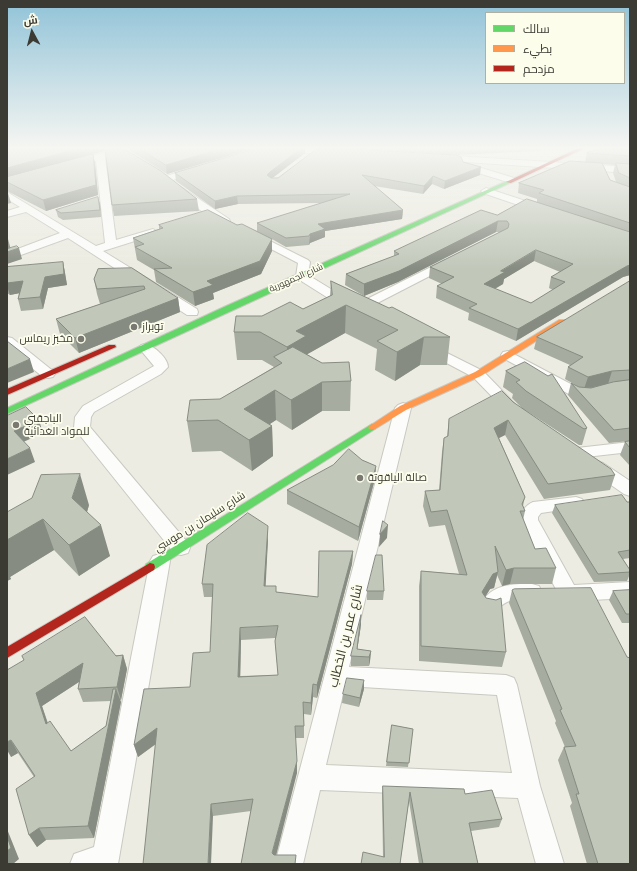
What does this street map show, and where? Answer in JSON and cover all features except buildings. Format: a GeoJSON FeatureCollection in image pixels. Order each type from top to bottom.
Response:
{"type":"FeatureCollection","features":[{"type":"Feature","properties":{"kind":"main road","name":"شارع الجمهورية"},"geometry":{"type":"LineString","coordinates":[[7,411],[494,188]]}},
{"type":"Feature","properties":{"kind":"main road","name":"شارع الجمهورية"},"geometry":{"type":"LineString","coordinates":[[290,269],[308,261]]}},
{"type":"Feature","properties":{"kind":"main road"},"geometry":{"type":"LineString","coordinates":[[179,318],[195,310]]}},
{"type":"Feature","properties":{"kind":"main road","name":"شارع سليمان بن موسي"},"geometry":{"type":"LineString","coordinates":[[7,653],[160,561],[403,408],[478,374],[569,318]]}},
{"type":"Feature","properties":{"kind":"main road"},"geometry":{"type":"LineString","coordinates":[[7,392],[118,345]]}},
{"type":"Feature","properties":{"kind":"street"},"geometry":{"type":"LineString","coordinates":[[101,188],[102,199],[111,246]]}},
{"type":"Feature","properties":{"kind":"street"},"geometry":{"type":"LineString","coordinates":[[177,188],[211,213],[231,224]]}},
{"type":"Feature","properties":{"kind":"street"},"geometry":{"type":"LineString","coordinates":[[486,191],[547,212]]}},
{"type":"Feature","properties":{"kind":"street"},"geometry":{"type":"LineString","coordinates":[[7,196],[195,310]]}},
{"type":"Feature","properties":{"kind":"street"},"geometry":{"type":"LineString","coordinates":[[7,214],[28,208]]}},
{"type":"Feature","properties":{"kind":"street"},"geometry":{"type":"LineString","coordinates":[[42,217],[56,213]]}},
{"type":"Feature","properties":{"kind":"street"},"geometry":{"type":"LineString","coordinates":[[197,218],[211,213]]}},
{"type":"Feature","properties":{"kind":"street"},"geometry":{"type":"LineString","coordinates":[[95,250],[161,230]]}},
{"type":"Feature","properties":{"kind":"street"},"geometry":{"type":"LineString","coordinates":[[244,231],[308,261],[302,276],[356,310],[370,317]]}},
{"type":"Feature","properties":{"kind":"street"},"geometry":{"type":"LineString","coordinates":[[7,257],[69,234]]}},
{"type":"Feature","properties":{"kind":"street"},"geometry":{"type":"LineString","coordinates":[[356,310],[460,256]]}},
{"type":"Feature","properties":{"kind":"street"},"geometry":{"type":"LineString","coordinates":[[7,341],[48,374]]}},
{"type":"Feature","properties":{"kind":"street"},"geometry":{"type":"LineString","coordinates":[[417,342],[478,374],[516,412],[522,416]]}},
{"type":"Feature","properties":{"kind":"street"},"geometry":{"type":"LineString","coordinates":[[146,348],[161,363],[161,366],[156,371],[88,409],[83,417],[82,428],[181,548]]}},
{"type":"Feature","properties":{"kind":"street"},"geometry":{"type":"LineString","coordinates":[[508,355],[581,395],[587,395],[608,389],[630,387]]}},
{"type":"Feature","properties":{"kind":"street","name":"شارع عمر بن الخطاب"},"geometry":{"type":"LineString","coordinates":[[289,864],[403,408]]}},
{"type":"Feature","properties":{"kind":"street"},"geometry":{"type":"LineString","coordinates":[[625,494],[571,449],[630,447]]}},
{"type":"Feature","properties":{"kind":"street"},"geometry":{"type":"LineString","coordinates":[[568,593],[529,520],[529,516],[534,509],[539,507],[592,500]]}},
{"type":"Feature","properties":{"kind":"street"},"geometry":{"type":"LineString","coordinates":[[97,861],[160,561]]}},
{"type":"Feature","properties":{"kind":"street"},"geometry":{"type":"LineString","coordinates":[[490,606],[498,596],[510,592],[568,593],[630,590]]}},
{"type":"Feature","properties":{"kind":"street"},"geometry":{"type":"LineString","coordinates":[[593,592],[603,611]]}},
{"type":"Feature","properties":{"kind":"street"},"geometry":{"type":"LineString","coordinates":[[336,676],[506,685],[527,786],[550,864]]}},
{"type":"Feature","properties":{"kind":"street"},"geometry":{"type":"LineString","coordinates":[[311,777],[527,786]]}},
{"type":"Feature","properties":{"kind":"traffic: fast"},"geometry":{"type":"LineString","coordinates":[[7,411],[227,309],[496,188]]}},
{"type":"Feature","properties":{"kind":"traffic: fast"},"geometry":{"type":"LineString","coordinates":[[150,567],[372,427]]}},
{"type":"Feature","properties":{"kind":"traffic: slow"},"geometry":{"type":"LineString","coordinates":[[372,427],[403,408],[478,374],[562,322]]}},
{"type":"Feature","properties":{"kind":"traffic: jam"},"geometry":{"type":"LineString","coordinates":[[7,392],[112,347]]}},
{"type":"Feature","properties":{"kind":"traffic: jam"},"geometry":{"type":"LineString","coordinates":[[7,653],[150,567]]}},
{"type":"Feature","properties":{"kind":"place","name":"توبراز"},"geometry":{"type":"Point","coordinates":[134,327]}},
{"type":"Feature","properties":{"kind":"place","name":"مخبز ريماس"},"geometry":{"type":"Point","coordinates":[81,339]}},
{"type":"Feature","properties":{"kind":"place","name":"الباجقني للمواد الغدائية"},"geometry":{"type":"Point","coordinates":[16,425]}},
{"type":"Feature","properties":{"kind":"place","name":"صالة الياقوتة"},"geometry":{"type":"Point","coordinates":[360,478]}}]}
